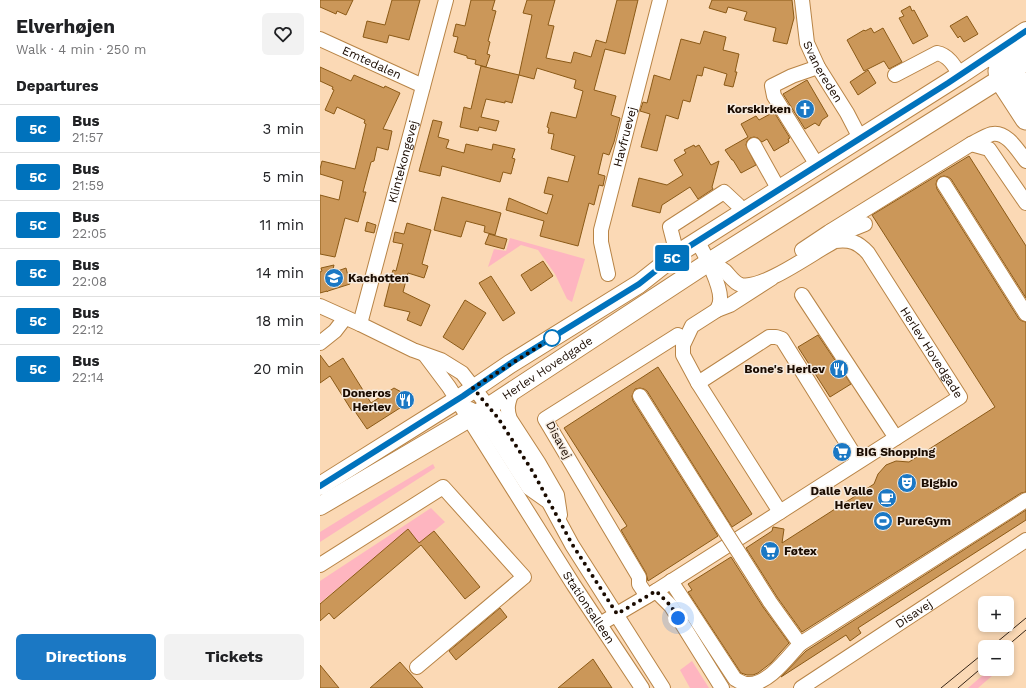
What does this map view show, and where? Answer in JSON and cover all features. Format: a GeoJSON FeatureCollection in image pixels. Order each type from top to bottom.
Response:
{"type":"FeatureCollection","features":[{"type":"Feature","properties":{"kind":"highway"},"geometry":{"type":"LineString","coordinates":[[1026,43],[1009,55],[1006,66],[1026,119]]}},
{"type":"Feature","properties":{"kind":"highway"},"geometry":{"type":"LineString","coordinates":[[1006,66],[1026,92]]}},
{"type":"Feature","properties":{"kind":"main road","name":"Herlev Hovedgade"},"geometry":{"type":"LineString","coordinates":[[320,486],[467,402],[512,392],[1006,66],[1026,31]]}},
{"type":"Feature","properties":{"kind":"main road","name":"Herlev Hovedgade"},"geometry":{"type":"LineString","coordinates":[[320,506],[467,402],[514,361],[639,284],[677,254],[697,241],[960,74],[1006,66]]}},
{"type":"Feature","properties":{"kind":"main road"},"geometry":{"type":"LineString","coordinates":[[320,496],[429,429],[467,402]]}},
{"type":"Feature","properties":{"kind":"street","name":"Klintekongevej"},"geometry":{"type":"LineString","coordinates":[[360,324],[446,0]]}},
{"type":"Feature","properties":{"kind":"street","name":"Havfruevej"},"geometry":{"type":"LineString","coordinates":[[608,274],[601,242],[601,230],[660,0]]}},
{"type":"Feature","properties":{"kind":"street","name":"Svanereden"},"geometry":{"type":"LineString","coordinates":[[802,0],[807,43],[818,67],[847,113],[860,138]]}},
{"type":"Feature","properties":{"kind":"street","name":"Emtedalen"},"geometry":{"type":"LineString","coordinates":[[320,39],[423,86]]}},
{"type":"Feature","properties":{"kind":"street"},"geometry":{"type":"LineString","coordinates":[[895,75],[937,54],[942,54],[953,62],[960,74]]}},
{"type":"Feature","properties":{"kind":"street"},"geometry":{"type":"LineString","coordinates":[[817,165],[774,96],[772,86],[792,76],[818,67]]}},
{"type":"Feature","properties":{"kind":"street"},"geometry":{"type":"LineString","coordinates":[[751,284],[829,232],[971,144],[992,134],[999,135],[1009,140],[1026,161]]}},
{"type":"Feature","properties":{"kind":"street"},"geometry":{"type":"LineString","coordinates":[[971,144],[989,149],[1026,204]]}},
{"type":"Feature","properties":{"kind":"street"},"geometry":{"type":"LineString","coordinates":[[754,145],[779,190]]}},
{"type":"Feature","properties":{"kind":"street"},"geometry":{"type":"LineString","coordinates":[[944,184],[1026,314]]}},
{"type":"Feature","properties":{"kind":"street"},"geometry":{"type":"LineString","coordinates":[[677,254],[670,227],[724,192],[743,212]]}},
{"type":"Feature","properties":{"kind":"street"},"geometry":{"type":"LineString","coordinates":[[829,232],[850,230],[865,224]]}},
{"type":"Feature","properties":{"kind":"street","name":"Herlev Hovedgade"},"geometry":{"type":"LineString","coordinates":[[709,262],[742,285],[751,284],[772,278],[835,241],[844,239],[854,241],[862,246],[868,253],[960,397],[780,512]]}},
{"type":"Feature","properties":{"kind":"street"},"geometry":{"type":"LineString","coordinates":[[697,241],[709,262],[719,290],[720,301],[717,310]]}},
{"type":"Feature","properties":{"kind":"street"},"geometry":{"type":"LineString","coordinates":[[600,624],[780,512],[688,367],[683,355],[683,345],[692,326],[717,310],[730,305],[772,278]]}},
{"type":"Feature","properties":{"kind":"street"},"geometry":{"type":"LineString","coordinates":[[802,295],[896,438]]}},
{"type":"Feature","properties":{"kind":"street"},"geometry":{"type":"LineString","coordinates":[[320,306],[428,357],[441,360],[462,373],[467,402]]}},
{"type":"Feature","properties":{"kind":"street"},"geometry":{"type":"LineString","coordinates":[[320,342],[335,332],[346,318]]}},
{"type":"Feature","properties":{"kind":"street","name":"Disavej"},"geometry":{"type":"LineString","coordinates":[[678,335],[546,419],[639,577],[639,584],[671,606],[722,688]]}},
{"type":"Feature","properties":{"kind":"street"},"geometry":{"type":"LineString","coordinates":[[698,383],[769,337],[782,339],[858,461]]}},
{"type":"Feature","properties":{"kind":"street"},"geometry":{"type":"LineString","coordinates":[[428,357],[444,372],[467,402]]}},
{"type":"Feature","properties":{"kind":"street"},"geometry":{"type":"LineString","coordinates":[[512,392],[508,402],[508,413],[557,495],[561,523]]}},
{"type":"Feature","properties":{"kind":"street"},"geometry":{"type":"LineString","coordinates":[[640,396],[770,602],[800,644]]}},
{"type":"Feature","properties":{"kind":"street","name":"Stationsalleen"},"geometry":{"type":"LineString","coordinates":[[467,402],[486,421],[529,488],[550,502],[572,544],[663,688]]}},
{"type":"Feature","properties":{"kind":"street","name":"Stationsalleen"},"geometry":{"type":"LineString","coordinates":[[467,402],[537,526],[642,688]]}},
{"type":"Feature","properties":{"kind":"street"},"geometry":{"type":"LineString","coordinates":[[320,564],[443,487],[524,577],[417,667]]}},
{"type":"Feature","properties":{"kind":"street"},"geometry":{"type":"LineString","coordinates":[[671,581],[736,679],[746,684],[756,683],[774,673],[800,644],[1026,500]]}},
{"type":"Feature","properties":{"kind":"street","name":"Stationsalleen"},"geometry":{"type":"LineString","coordinates":[[537,526],[545,523],[555,524],[572,544]]}},
{"type":"Feature","properties":{"kind":"street","name":"Disavej"},"geometry":{"type":"LineString","coordinates":[[802,688],[1026,540]]}},
{"type":"Feature","properties":{"kind":"shaded area"},"geometry":{"type":"Polygon","coordinates":[[[510,238],[585,259],[572,302],[567,299],[555,274],[538,250],[521,245],[488,267],[494,249],[506,251],[510,238]]]}},
{"type":"Feature","properties":{"kind":"shaded area"},"geometry":{"type":"Polygon","coordinates":[[[433,464],[435,468],[320,542],[320,532],[433,464]]]}},
{"type":"Feature","properties":{"kind":"shaded area"},"geometry":{"type":"Polygon","coordinates":[[[431,508],[445,522],[419,543],[408,530],[320,603],[320,581],[431,508]]]}},
{"type":"Feature","properties":{"kind":"shaded area"},"geometry":{"type":"Polygon","coordinates":[[[692,661],[709,688],[690,688],[680,670],[692,661]]]}},
{"type":"Feature","properties":{"kind":"shaded area"},"geometry":{"type":"Polygon","coordinates":[[[982,676],[992,676],[978,688],[968,688],[982,676]]]}},
{"type":"Feature","properties":{"kind":"building"},"geometry":{"type":"Polygon","coordinates":[[[320,0],[353,0],[346,15],[337,11],[336,14],[320,7],[320,0]]]}},
{"type":"Feature","properties":{"kind":"building"},"geometry":{"type":"Polygon","coordinates":[[[392,0],[420,0],[409,40],[389,35],[387,43],[363,37],[367,21],[385,25],[392,0]]]}},
{"type":"Feature","properties":{"kind":"building"},"geometry":{"type":"Polygon","coordinates":[[[471,0],[495,0],[492,10],[496,11],[488,41],[490,42],[487,54],[490,55],[486,67],[475,64],[476,60],[454,52],[458,37],[453,36],[456,24],[465,26],[471,0]]]}},
{"type":"Feature","properties":{"kind":"building"},"geometry":{"type":"Polygon","coordinates":[[[527,0],[555,0],[548,25],[554,26],[546,58],[571,63],[574,52],[591,57],[596,40],[606,43],[617,0],[638,0],[625,54],[605,49],[594,90],[616,96],[611,115],[620,118],[609,155],[603,153],[598,174],[605,176],[603,186],[599,185],[594,205],[589,203],[578,246],[540,236],[544,221],[506,210],[509,198],[547,214],[553,195],[544,193],[548,177],[568,182],[575,156],[551,149],[554,134],[548,133],[549,128],[547,127],[551,112],[576,118],[583,91],[574,88],[576,80],[537,68],[534,79],[519,75],[532,15],[523,13],[527,0]]]}},
{"type":"Feature","properties":{"kind":"building"},"geometry":{"type":"Polygon","coordinates":[[[712,0],[792,0],[794,18],[787,44],[773,41],[776,28],[744,20],[747,12],[728,7],[726,13],[709,8],[712,0]]]}},
{"type":"Feature","properties":{"kind":"building"},"geometry":{"type":"Polygon","coordinates":[[[910,6],[912,11],[914,10],[928,36],[913,44],[899,18],[904,16],[901,11],[910,6]]]}},
{"type":"Feature","properties":{"kind":"building"},"geometry":{"type":"Polygon","coordinates":[[[967,16],[978,34],[964,42],[960,36],[958,38],[950,26],[967,16]]]}},
{"type":"Feature","properties":{"kind":"building"},"geometry":{"type":"Polygon","coordinates":[[[871,28],[874,33],[883,28],[902,62],[889,69],[884,61],[864,71],[847,40],[864,30],[865,31],[871,28]]]}},
{"type":"Feature","properties":{"kind":"building"},"geometry":{"type":"Polygon","coordinates":[[[704,31],[726,37],[723,50],[739,54],[735,72],[737,72],[733,87],[724,85],[727,74],[704,67],[702,76],[697,75],[690,102],[683,100],[678,119],[666,115],[657,151],[641,147],[650,114],[640,111],[643,102],[647,103],[654,75],[670,80],[681,39],[700,44],[704,31]]]}},
{"type":"Feature","properties":{"kind":"building"},"geometry":{"type":"Polygon","coordinates":[[[481,66],[519,75],[512,103],[486,99],[481,117],[499,121],[496,131],[479,127],[478,131],[460,127],[464,107],[471,109],[481,66]]]}},
{"type":"Feature","properties":{"kind":"building"},"geometry":{"type":"Polygon","coordinates":[[[320,67],[351,81],[354,75],[400,93],[383,129],[392,131],[388,150],[377,147],[374,161],[371,162],[363,192],[366,192],[358,222],[345,218],[335,257],[320,254],[320,195],[339,200],[343,181],[320,174],[320,169],[322,161],[355,169],[366,124],[364,123],[365,120],[337,107],[334,114],[325,110],[334,90],[332,89],[333,87],[320,81],[320,67]]]}},
{"type":"Feature","properties":{"kind":"building"},"geometry":{"type":"Polygon","coordinates":[[[868,70],[876,83],[858,95],[850,82],[868,70]]]}},
{"type":"Feature","properties":{"kind":"building","name":"Korskirken"},"geometry":{"type":"Polygon","coordinates":[[[807,80],[828,116],[822,120],[819,126],[815,123],[805,129],[783,94],[807,80]]]}},
{"type":"Feature","properties":{"kind":"building"},"geometry":{"type":"Polygon","coordinates":[[[774,112],[790,138],[788,139],[789,142],[774,151],[767,139],[762,142],[758,138],[750,138],[746,145],[756,165],[741,173],[725,150],[748,137],[741,124],[756,116],[759,120],[774,112]]]}},
{"type":"Feature","properties":{"kind":"building"},"geometry":{"type":"Polygon","coordinates":[[[433,120],[442,122],[438,137],[449,140],[446,148],[464,153],[466,144],[492,150],[493,144],[515,149],[512,158],[515,159],[511,174],[503,172],[500,182],[442,166],[440,176],[419,171],[433,120]]]}},
{"type":"Feature","properties":{"kind":"building"},"geometry":{"type":"Polygon","coordinates":[[[694,145],[695,147],[699,145],[711,165],[719,161],[712,187],[713,189],[698,199],[690,187],[662,205],[660,213],[632,206],[639,178],[667,185],[683,175],[674,160],[686,153],[684,150],[694,145]]]}},
{"type":"Feature","properties":{"kind":"building"},"geometry":{"type":"Polygon","coordinates":[[[969,156],[1026,246],[1026,298],[951,179],[944,176],[937,180],[937,189],[1019,319],[1026,322],[1026,492],[1021,493],[802,632],[777,597],[746,548],[772,531],[773,527],[784,529],[782,543],[874,484],[878,474],[886,465],[896,461],[909,462],[995,407],[872,215],[969,156]]]}},
{"type":"Feature","properties":{"kind":"building"},"geometry":{"type":"Polygon","coordinates":[[[442,197],[501,213],[495,235],[484,232],[485,226],[466,221],[461,237],[434,230],[442,197]]]}},
{"type":"Feature","properties":{"kind":"building"},"geometry":{"type":"Polygon","coordinates":[[[367,222],[376,225],[374,233],[365,231],[367,222]]]}},
{"type":"Feature","properties":{"kind":"building"},"geometry":{"type":"Polygon","coordinates":[[[407,223],[431,230],[422,264],[428,266],[424,278],[408,273],[403,292],[430,305],[421,326],[407,320],[410,312],[384,306],[393,270],[396,271],[403,244],[393,242],[395,232],[404,234],[407,223]]]}},
{"type":"Feature","properties":{"kind":"building"},"geometry":{"type":"Polygon","coordinates":[[[489,234],[507,239],[504,249],[485,244],[489,234]]]}},
{"type":"Feature","properties":{"kind":"building"},"geometry":{"type":"Polygon","coordinates":[[[543,261],[553,276],[531,291],[521,275],[543,261]]]}},
{"type":"Feature","properties":{"kind":"building","name":"Kachotten"},"geometry":{"type":"Polygon","coordinates":[[[334,265],[332,273],[346,268],[350,284],[320,293],[321,268],[334,265]]]}},
{"type":"Feature","properties":{"kind":"building"},"geometry":{"type":"Polygon","coordinates":[[[491,276],[515,313],[503,321],[479,283],[491,276]]]}},
{"type":"Feature","properties":{"kind":"building"},"geometry":{"type":"Polygon","coordinates":[[[465,300],[486,313],[463,350],[443,337],[465,300]]]}},
{"type":"Feature","properties":{"kind":"building"},"geometry":{"type":"Polygon","coordinates":[[[818,335],[851,384],[830,397],[798,347],[818,335]]]}},
{"type":"Feature","properties":{"kind":"building"},"geometry":{"type":"Polygon","coordinates":[[[320,355],[329,367],[343,358],[371,403],[394,388],[414,399],[367,429],[354,410],[352,411],[330,376],[320,383],[320,355]]]}},
{"type":"Feature","properties":{"kind":"building"},"geometry":{"type":"Polygon","coordinates":[[[658,367],[752,514],[732,527],[647,391],[640,388],[635,389],[632,396],[633,401],[718,536],[648,581],[646,573],[621,530],[627,526],[564,428],[658,367]]]}},
{"type":"Feature","properties":{"kind":"building"},"geometry":{"type":"Polygon","coordinates":[[[1026,510],[1026,520],[858,628],[861,633],[850,641],[846,635],[781,677],[806,651],[1026,510]]]}},
{"type":"Feature","properties":{"kind":"building"},"geometry":{"type":"Polygon","coordinates":[[[408,529],[419,543],[434,531],[480,587],[465,599],[421,545],[334,619],[329,613],[320,621],[320,604],[408,529]]]}},
{"type":"Feature","properties":{"kind":"building"},"geometry":{"type":"Polygon","coordinates":[[[731,557],[763,607],[789,643],[771,663],[753,675],[741,673],[688,592],[692,590],[688,584],[731,557]]]}},
{"type":"Feature","properties":{"kind":"building"},"geometry":{"type":"Polygon","coordinates":[[[500,608],[507,617],[456,660],[449,651],[500,608]]]}},
{"type":"Feature","properties":{"kind":"building"},"geometry":{"type":"Polygon","coordinates":[[[593,659],[612,688],[558,688],[593,659]]]}},
{"type":"Feature","properties":{"kind":"building"},"geometry":{"type":"Polygon","coordinates":[[[400,662],[423,688],[370,688],[400,662]]]}},
{"type":"Feature","properties":{"kind":"building"},"geometry":{"type":"Polygon","coordinates":[[[320,665],[339,688],[320,688],[320,665]]]}},
{"type":"Feature","properties":{"kind":"tram line"},"geometry":{"type":"LineString","coordinates":[[999,640],[1026,618]]}},
{"type":"Feature","properties":{"kind":"tram line"},"geometry":{"type":"LineString","coordinates":[[1014,640],[1026,630]]}},
{"type":"Feature","properties":{"kind":"tram line"},"geometry":{"type":"LineString","coordinates":[[941,688],[978,658]]}},
{"type":"Feature","properties":{"kind":"tram line"},"geometry":{"type":"LineString","coordinates":[[958,688],[978,671]]}},
{"type":"Feature","properties":{"kind":"bus line","name":"5C"},"geometry":{"type":"LineString","coordinates":[[320,486],[463,396],[514,361],[639,284],[677,254],[948,83],[1026,31]]}},
{"type":"Feature","properties":{"kind":"place","name":"Korskirken"},"geometry":{"type":"Point","coordinates":[805,109]}},
{"type":"Feature","properties":{"kind":"place","name":"Kachotten"},"geometry":{"type":"Point","coordinates":[334,278]}},
{"type":"Feature","properties":{"kind":"place","name":"Bone's Herlev"},"geometry":{"type":"Point","coordinates":[839,369]}},
{"type":"Feature","properties":{"kind":"place","name":"Doneros Herlev"},"geometry":{"type":"Point","coordinates":[405,400]}},
{"type":"Feature","properties":{"kind":"place","name":"BIG Shopping"},"geometry":{"type":"Point","coordinates":[842,452]}},
{"type":"Feature","properties":{"kind":"place","name":"Bigbio"},"geometry":{"type":"Point","coordinates":[907,483]}},
{"type":"Feature","properties":{"kind":"place","name":"Dalle Valle Herlev"},"geometry":{"type":"Point","coordinates":[887,498]}},
{"type":"Feature","properties":{"kind":"place","name":"PureGym"},"geometry":{"type":"Point","coordinates":[883,521]}},
{"type":"Feature","properties":{"kind":"place","name":"Føtex"},"geometry":{"type":"Point","coordinates":[770,551]}},
{"type":"Feature","properties":{"kind":"route"},"geometry":{"type":"LineString","coordinates":[[552,338],[473,388],[498,418],[533,472],[572,544],[617,614],[656,591],[671,606],[678,618]]}}]}
